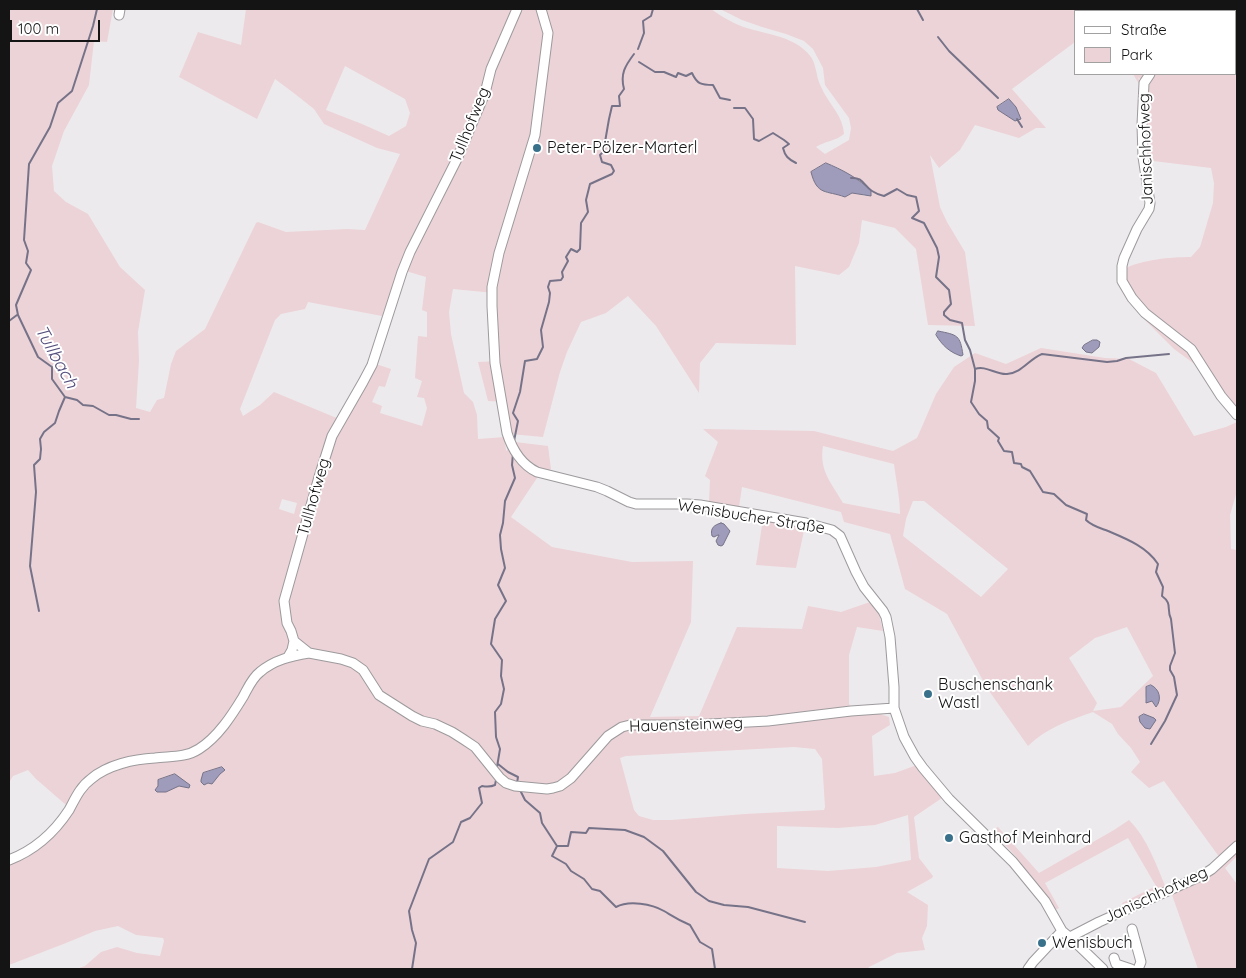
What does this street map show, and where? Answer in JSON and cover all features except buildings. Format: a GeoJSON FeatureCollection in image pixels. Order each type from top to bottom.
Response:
{"type":"FeatureCollection","features":[{"type":"Feature","properties":{"kind":"street","name":"Tullhofweg"},"geometry":{"type":"LineString","coordinates":[[294,641],[287,623],[284,601],[332,436],[372,365],[410,252],[457,159],[517,9]]}},
{"type":"Feature","properties":{"kind":"street","name":"Wenisbucher Straße"},"geometry":{"type":"LineString","coordinates":[[542,9],[548,33],[535,135],[499,253],[492,287],[495,363],[505,425],[510,442],[526,465],[537,472],[597,487],[629,502],[700,505],[806,523],[838,533],[860,580],[886,617],[893,667],[894,708],[911,751],[949,799],[1013,862],[1045,901],[1062,931],[1103,969]]}},
{"type":"Feature","properties":{"kind":"street","name":"Janischhofweg"},"geometry":{"type":"LineString","coordinates":[[1149,75],[1144,83],[1142,157],[1150,203],[1149,209],[1137,229],[1124,258],[1122,281],[1132,298],[1145,313],[1191,349],[1221,396],[1237,415]]}},
{"type":"Feature","properties":{"kind":"street","name":"Hauensteinweg"},"geometry":{"type":"LineString","coordinates":[[294,641],[309,652],[341,659],[363,670],[379,695],[417,719],[435,724],[452,732],[475,747],[500,778],[506,783],[515,786],[547,789],[560,786],[571,778],[608,736],[622,727],[630,725],[690,725],[768,721],[894,708]]}},
{"type":"Feature","properties":{"kind":"street"},"geometry":{"type":"LineString","coordinates":[[9,860],[35,847],[52,833],[81,788],[95,775],[125,763],[190,754],[208,743],[225,723],[259,672],[273,663],[288,657],[294,641]]}},
{"type":"Feature","properties":{"kind":"street","name":"Hauensteinweg"},"geometry":{"type":"LineString","coordinates":[[288,657],[309,652]]}},
{"type":"Feature","properties":{"kind":"street","name":"Janischhofweg"},"geometry":{"type":"LineString","coordinates":[[1070,937],[1201,876],[1212,869],[1237,846]]}},
{"type":"Feature","properties":{"kind":"street"},"geometry":{"type":"LineString","coordinates":[[1132,929],[1141,962],[1138,969]]}},
{"type":"Feature","properties":{"kind":"street"},"geometry":{"type":"LineString","coordinates":[[1028,969],[1062,931]]}},
{"type":"Feature","properties":{"kind":"street"},"geometry":{"type":"LineString","coordinates":[[1114,958],[1116,964],[1131,969]]}},
{"type":"Feature","properties":{"kind":"green space"},"geometry":{"type":"Polygon","coordinates":[[[9,9],[113,9],[107,42],[94,41],[89,85],[64,131],[52,166],[54,191],[66,202],[88,214],[120,267],[145,290],[138,332],[139,361],[136,408],[150,412],[157,400],[164,398],[171,364],[176,351],[205,329],[256,223],[258,222],[286,232],[365,230],[400,154],[377,148],[324,124],[314,109],[275,79],[257,119],[179,77],[198,32],[241,45],[246,9],[711,9],[734,23],[795,43],[811,57],[818,81],[839,117],[844,134],[816,147],[825,154],[849,140],[851,128],[849,118],[825,85],[823,68],[813,49],[804,41],[742,20],[720,9],[1084,10],[1074,10],[1074,43],[1012,89],[1046,128],[1036,128],[1019,138],[975,125],[960,150],[939,168],[930,155],[940,207],[965,252],[975,326],[928,325],[916,249],[895,228],[862,220],[859,243],[849,267],[839,275],[795,266],[796,345],[716,343],[700,363],[699,393],[656,326],[628,296],[606,313],[581,322],[560,372],[543,437],[511,434],[506,402],[488,401],[478,362],[500,361],[495,322],[494,293],[453,289],[449,312],[451,334],[464,393],[473,402],[477,415],[478,439],[505,437],[506,451],[515,442],[548,446],[551,469],[539,475],[511,517],[552,547],[632,562],[693,561],[691,622],[650,717],[699,716],[737,627],[802,629],[808,606],[841,612],[870,602],[879,614],[883,631],[857,627],[849,655],[849,703],[854,716],[877,713],[889,717],[890,725],[872,736],[874,776],[895,773],[917,765],[942,798],[914,817],[919,858],[933,876],[907,892],[928,905],[927,926],[922,938],[925,950],[897,953],[868,969],[76,969],[85,966],[101,952],[117,947],[137,953],[160,956],[163,938],[136,935],[118,926],[95,931],[9,965],[9,862],[32,853],[50,840],[73,811],[28,770],[13,776],[10,781],[9,9]],[[345,66],[326,110],[389,136],[406,126],[410,113],[405,99],[345,66]],[[826,163],[824,192],[845,197],[852,193],[866,196],[864,183],[826,163]],[[399,269],[382,316],[308,302],[305,309],[281,314],[275,320],[240,409],[243,416],[260,405],[274,392],[339,419],[370,362],[391,369],[385,387],[379,386],[372,402],[382,406],[380,413],[422,426],[427,408],[424,398],[417,397],[422,381],[415,378],[418,336],[427,337],[427,312],[422,310],[426,277],[399,269]],[[282,499],[279,509],[294,514],[297,503],[282,499]],[[794,747],[626,756],[620,758],[634,810],[639,816],[653,820],[824,810],[825,807],[822,759],[815,749],[794,747]],[[908,815],[875,825],[838,828],[777,826],[777,868],[828,871],[876,867],[911,860],[908,815]]]}},
{"type":"Feature","properties":{"kind":"green space"},"geometry":{"type":"Polygon","coordinates":[[[1090,9],[1237,9],[1237,410],[1206,366],[1200,368],[1174,349],[1143,318],[1126,296],[1118,272],[1144,262],[1191,257],[1200,247],[1213,203],[1214,183],[1211,168],[1145,160],[1144,83],[1138,77],[1142,89],[1134,75],[1236,75],[1236,10],[1090,9]]]}},
{"type":"Feature","properties":{"kind":"green space"},"geometry":{"type":"Polygon","coordinates":[[[1041,348],[1105,358],[1129,359],[1156,373],[1194,436],[1237,422],[1237,491],[1230,515],[1231,549],[1237,550],[1237,856],[1225,868],[1237,884],[1237,969],[1198,969],[1171,892],[1127,910],[1122,903],[1156,886],[1128,838],[1045,883],[1059,908],[1055,910],[1055,925],[1022,864],[993,835],[992,830],[998,827],[1039,873],[1129,820],[1146,843],[1166,888],[1200,876],[1220,858],[1164,781],[1149,788],[1131,772],[1140,762],[1112,724],[1093,712],[1050,729],[1028,746],[987,688],[947,614],[905,589],[890,534],[844,522],[841,512],[742,487],[739,507],[709,502],[710,480],[705,476],[718,442],[703,429],[814,431],[893,451],[917,438],[936,394],[954,367],[975,353],[1006,364],[1041,348]],[[823,446],[822,455],[827,476],[843,503],[900,514],[894,464],[823,446]],[[913,501],[906,519],[903,536],[981,597],[1008,569],[924,501],[913,501]],[[1127,627],[1095,638],[1069,658],[1097,703],[1093,711],[1121,707],[1153,676],[1127,627]],[[1152,685],[1148,686],[1146,703],[1152,700],[1156,707],[1159,701],[1159,692],[1152,685]]]}},
{"type":"Feature","properties":{"kind":"green space"},"geometry":{"type":"Polygon","coordinates":[[[763,519],[805,526],[796,568],[756,565],[763,519]]]}},
{"type":"Feature","properties":{"kind":"shaded area"},"geometry":{"type":"Polygon","coordinates":[[[1009,99],[1016,107],[1021,119],[1015,121],[998,110],[997,107],[1009,99]]]}},
{"type":"Feature","properties":{"kind":"shaded area"},"geometry":{"type":"Polygon","coordinates":[[[826,163],[844,171],[861,182],[871,191],[871,196],[852,193],[845,197],[819,189],[813,180],[811,172],[826,163]]]}},
{"type":"Feature","properties":{"kind":"shaded area"},"geometry":{"type":"Polygon","coordinates":[[[938,331],[957,337],[961,343],[963,355],[961,356],[946,348],[936,335],[938,331]]]}},
{"type":"Feature","properties":{"kind":"shaded area"},"geometry":{"type":"Polygon","coordinates":[[[1093,340],[1100,342],[1099,347],[1092,353],[1086,352],[1082,348],[1093,340]]]}},
{"type":"Feature","properties":{"kind":"shaded area"},"geometry":{"type":"Polygon","coordinates":[[[721,523],[730,531],[721,546],[716,541],[719,535],[712,536],[712,531],[713,527],[721,523]]]}},
{"type":"Feature","properties":{"kind":"shaded area"},"geometry":{"type":"Polygon","coordinates":[[[1151,685],[1159,695],[1156,707],[1152,701],[1146,703],[1146,687],[1151,685]]]}},
{"type":"Feature","properties":{"kind":"shaded area"},"geometry":{"type":"Polygon","coordinates":[[[1144,714],[1156,720],[1150,729],[1145,728],[1140,722],[1139,717],[1144,714]]]}},
{"type":"Feature","properties":{"kind":"shaded area"},"geometry":{"type":"Polygon","coordinates":[[[222,767],[225,770],[212,784],[204,785],[201,782],[203,773],[222,767]]]}},
{"type":"Feature","properties":{"kind":"shaded area"},"geometry":{"type":"Polygon","coordinates":[[[175,774],[190,785],[189,788],[179,786],[166,792],[157,792],[155,790],[158,786],[158,780],[175,774]]]}},
{"type":"Feature","properties":{"kind":"waterway","name":"Tullbach"},"geometry":{"type":"LineString","coordinates":[[39,611],[30,566],[36,492],[34,465],[40,459],[40,439],[44,432],[55,423],[65,397],[52,379],[52,367],[38,357],[18,315],[16,305],[31,270],[26,263],[28,251],[24,240],[29,164],[50,127],[58,103],[72,91],[97,9]]}},
{"type":"Feature","properties":{"kind":"waterway"},"geometry":{"type":"LineString","coordinates":[[638,49],[644,33],[643,21],[651,16],[653,9]]}},
{"type":"Feature","properties":{"kind":"waterway"},"geometry":{"type":"LineString","coordinates":[[917,9],[923,20]]}},
{"type":"Feature","properties":{"kind":"waterway"},"geometry":{"type":"LineString","coordinates":[[938,37],[949,51],[998,98]]}},
{"type":"Feature","properties":{"kind":"waterway"},"geometry":{"type":"LineString","coordinates":[[514,441],[518,421],[513,413],[520,392],[525,361],[537,359],[543,347],[541,330],[549,302],[550,293],[548,287],[550,281],[561,280],[563,277],[562,272],[568,261],[566,257],[571,249],[577,252],[580,249],[581,223],[588,212],[586,200],[590,184],[612,174],[614,171],[611,165],[602,162],[600,155],[605,150],[600,144],[605,142],[612,106],[620,106],[619,96],[624,89],[624,70],[634,54]]}},
{"type":"Feature","properties":{"kind":"waterway"},"geometry":{"type":"LineString","coordinates":[[639,62],[655,72],[664,72],[676,77],[678,73],[686,76],[692,73],[700,83],[713,85],[720,98],[730,100]]}},
{"type":"Feature","properties":{"kind":"waterway"},"geometry":{"type":"LineString","coordinates":[[734,108],[745,108],[753,119],[754,139],[759,141],[773,133],[789,144],[783,148],[784,151],[787,157],[796,163]]}},
{"type":"Feature","properties":{"kind":"waterway"},"geometry":{"type":"LineString","coordinates":[[1017,119],[1022,127]]}},
{"type":"Feature","properties":{"kind":"waterway"},"geometry":{"type":"LineString","coordinates":[[851,178],[861,180],[869,189],[882,196],[897,189],[907,195],[916,197],[919,211],[912,218],[924,223],[937,248],[939,257],[936,277],[949,290],[951,304],[944,312],[944,315],[950,320],[962,323],[965,340],[970,350],[975,369],[971,402],[979,414],[987,421],[988,428],[999,438],[998,441],[1004,451],[1012,452],[1014,463],[1021,464],[1022,467],[1030,471],[1043,492],[1054,494],[1066,505],[1087,514],[1086,520],[1093,525],[1136,544],[1158,564],[1156,572],[1163,587],[1162,596],[1168,604],[1171,619],[1175,653],[1170,670],[1174,677],[1177,695],[1165,721],[1151,744]]}},
{"type":"Feature","properties":{"kind":"waterway"},"geometry":{"type":"LineString","coordinates":[[9,321],[17,315]]}},
{"type":"Feature","properties":{"kind":"waterway"},"geometry":{"type":"LineString","coordinates":[[975,369],[983,368],[1003,374],[1012,373],[1042,354],[1107,362],[1126,358],[1169,354]]}},
{"type":"Feature","properties":{"kind":"waterway"},"geometry":{"type":"LineString","coordinates":[[65,397],[77,400],[83,405],[93,406],[109,415],[139,419]]}},
{"type":"Feature","properties":{"kind":"waterway"},"geometry":{"type":"LineString","coordinates":[[497,767],[500,749],[496,737],[495,712],[501,704],[504,689],[501,676],[502,660],[491,644],[495,619],[506,601],[498,585],[505,568],[500,535],[505,501],[515,478],[512,465],[513,453]]}},
{"type":"Feature","properties":{"kind":"waterway"},"geometry":{"type":"LineString","coordinates":[[498,764],[518,777],[517,783]]}},
{"type":"Feature","properties":{"kind":"waterway"},"geometry":{"type":"LineString","coordinates":[[412,969],[416,943],[409,911],[429,859],[453,842],[461,822],[470,818],[482,803],[479,788],[495,785],[496,780]]}},
{"type":"Feature","properties":{"kind":"waterway"},"geometry":{"type":"LineString","coordinates":[[520,790],[525,800],[540,813],[542,823],[557,846],[552,856],[566,864],[571,871],[584,879],[592,889],[600,891],[616,907],[634,903],[647,905],[690,925],[700,942],[712,949],[715,969]]}},
{"type":"Feature","properties":{"kind":"waterway"},"geometry":{"type":"LineString","coordinates":[[557,846],[568,846],[571,832],[586,833],[589,828],[625,830],[644,837],[663,851],[696,892],[709,901],[724,905],[748,907],[805,922]]}},
{"type":"Feature","properties":{"kind":"place","name":"Peter-Pölzer-Marterl"},"geometry":{"type":"Point","coordinates":[537,148]}},
{"type":"Feature","properties":{"kind":"place","name":"Buschenschank Wastl"},"geometry":{"type":"Point","coordinates":[928,694]}},
{"type":"Feature","properties":{"kind":"place","name":"Gasthof Meinhard"},"geometry":{"type":"Point","coordinates":[949,838]}},
{"type":"Feature","properties":{"kind":"place","name":"Wenisbuch"},"geometry":{"type":"Point","coordinates":[1042,943]}}]}
